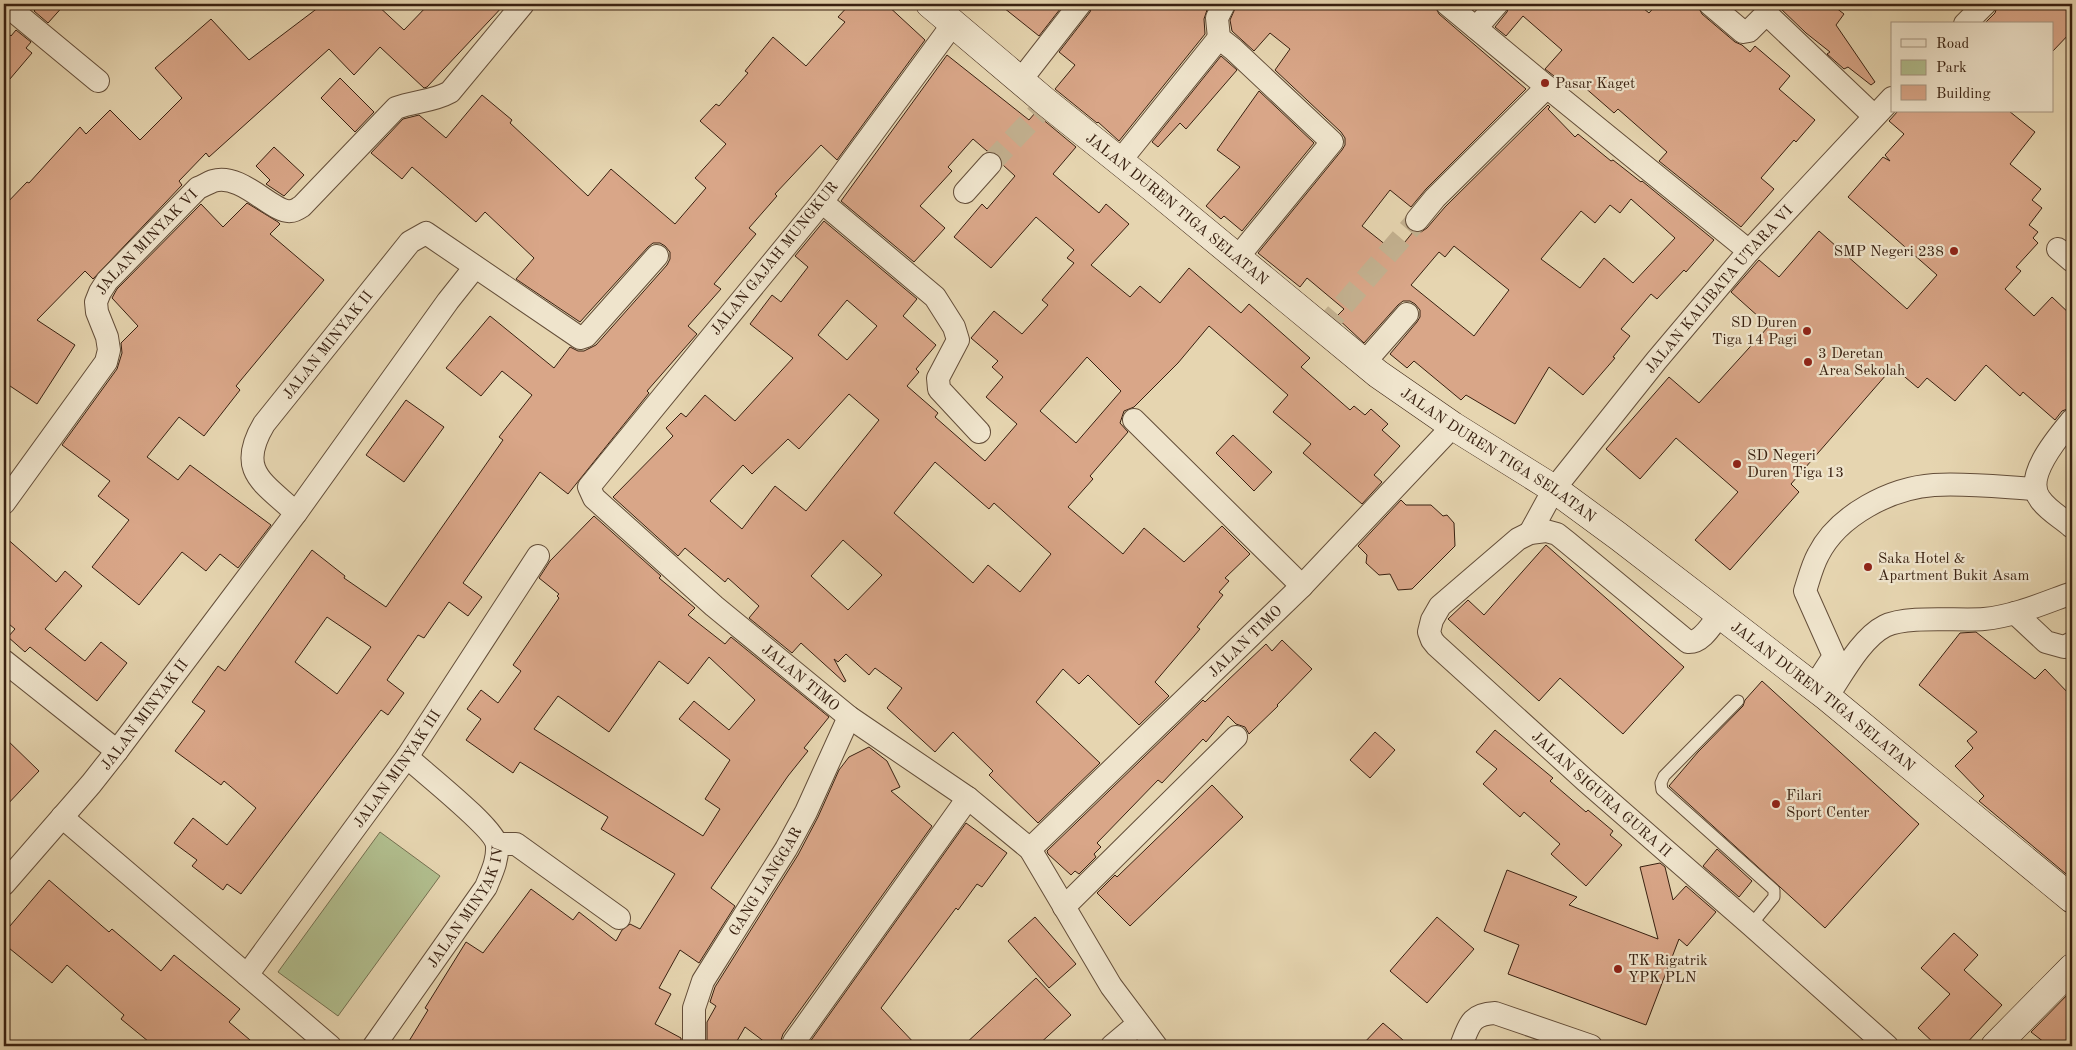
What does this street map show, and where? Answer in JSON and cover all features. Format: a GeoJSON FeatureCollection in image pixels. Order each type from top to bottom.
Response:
{"type":"FeatureCollection","features":[{"type":"Feature","properties":{"kind":"street"},"geometry":{"type":"LineString","coordinates":[[5,4],[98,81]]}},
{"type":"Feature","properties":{"kind":"street","name":"JALAN MINYAK VI"},"geometry":{"type":"LineString","coordinates":[[4,503],[106,362],[109,350],[107,337],[97,312],[96,302],[107,281],[198,188],[214,180],[230,181],[250,190],[284,211],[292,211],[313,195],[396,108],[409,102],[426,102],[450,92],[523,4]]}},
{"type":"Feature","properties":{"kind":"street","name":"JALAN DUREN TIGA SELATAN"},"geometry":{"type":"LineString","coordinates":[[930,4],[1020,81],[1043,108],[1120,162],[1364,363],[1453,426],[1554,489],[1720,614],[1821,692],[2072,899]]}},
{"type":"Feature","properties":{"kind":"street"},"geometry":{"type":"LineString","coordinates":[[1020,81],[1080,4]]}},
{"type":"Feature","properties":{"kind":"street"},"geometry":{"type":"LineString","coordinates":[[1120,162],[1218,38],[1217,18],[1224,4]]}},
{"type":"Feature","properties":{"kind":"street"},"geometry":{"type":"LineString","coordinates":[[1447,4],[1749,251]]}},
{"type":"Feature","properties":{"kind":"street"},"geometry":{"type":"LineString","coordinates":[[1476,28],[1496,4]]}},
{"type":"Feature","properties":{"kind":"street"},"geometry":{"type":"LineString","coordinates":[[1710,4],[1743,32],[1749,31],[1764,16],[1770,17],[1874,116]]}},
{"type":"Feature","properties":{"kind":"street"},"geometry":{"type":"LineString","coordinates":[[1967,22],[1985,4]]}},
{"type":"Feature","properties":{"kind":"street","name":"JALAN GAJAH MUNGKUR"},"geometry":{"type":"LineString","coordinates":[[588,487],[822,202],[953,24]]}},
{"type":"Feature","properties":{"kind":"street"},"geometry":{"type":"LineString","coordinates":[[1218,38],[1233,49],[1332,142],[1237,258]]}},
{"type":"Feature","properties":{"kind":"street"},"geometry":{"type":"LineString","coordinates":[[1417,220],[1435,198],[1547,87]]}},
{"type":"Feature","properties":{"kind":"street","name":"JALAN KALIBATA UTARA VI"},"geometry":{"type":"LineString","coordinates":[[1554,489],[1656,361],[1749,251],[1891,99]]}},
{"type":"Feature","properties":{"kind":"street"},"geometry":{"type":"LineString","coordinates":[[964,192],[990,164]]}},
{"type":"Feature","properties":{"kind":"street"},"geometry":{"type":"LineString","coordinates":[[822,202],[935,297],[954,327],[958,340],[938,378],[939,389],[979,432]]}},
{"type":"Feature","properties":{"kind":"street","name":"JALAN MINYAK II"},"geometry":{"type":"LineString","coordinates":[[296,513],[261,481],[255,472],[252,462],[254,440],[264,424],[410,242],[426,233],[580,338],[586,336],[657,256]]}},
{"type":"Feature","properties":{"kind":"street","name":"JALAN MINYAK II"},"geometry":{"type":"LineString","coordinates":[[4,884],[117,752],[296,513],[448,301],[476,267]]}},
{"type":"Feature","properties":{"kind":"street"},"geometry":{"type":"LineString","coordinates":[[1364,363],[1407,314]]}},
{"type":"Feature","properties":{"kind":"street"},"geometry":{"type":"LineString","coordinates":[[1134,420],[1302,586]]}},
{"type":"Feature","properties":{"kind":"street"},"geometry":{"type":"LineString","coordinates":[[2072,420],[2057,438],[2036,474],[2034,489],[2040,500],[2072,527]]}},
{"type":"Feature","properties":{"kind":"street","name":"JALAN TIMO"},"geometry":{"type":"LineString","coordinates":[[1030,849],[1302,586],[1453,426]]}},
{"type":"Feature","properties":{"kind":"street"},"geometry":{"type":"LineString","coordinates":[[1821,692],[1834,656],[1805,591],[1818,555],[1830,536],[1858,510],[1893,494],[1933,485],[1975,485],[2034,489]]}},
{"type":"Feature","properties":{"kind":"street","name":"JALAN TIMO"},"geometry":{"type":"LineString","coordinates":[[588,487],[594,498],[714,606],[849,717],[968,798],[1030,849],[1111,986],[1156,1046]]}},
{"type":"Feature","properties":{"kind":"street","name":"JALAN SIGURA GURA II"},"geometry":{"type":"LineString","coordinates":[[1554,489],[1530,533],[1518,539],[1440,606],[1432,620],[1429,632],[1432,640],[1586,782],[1751,924],[1887,1046]]}},
{"type":"Feature","properties":{"kind":"street"},"geometry":{"type":"LineString","coordinates":[[1530,533],[1546,531],[1557,534],[1688,642],[1699,639],[1720,614]]}},
{"type":"Feature","properties":{"kind":"street","name":"JALAN MINYAK III"},"geometry":{"type":"LineString","coordinates":[[247,975],[407,757],[538,556]]}},
{"type":"Feature","properties":{"kind":"street"},"geometry":{"type":"LineString","coordinates":[[1821,692],[1853,660],[1869,637],[1886,625],[1907,621],[1985,619],[2014,613],[2072,592]]}},
{"type":"Feature","properties":{"kind":"street"},"geometry":{"type":"LineString","coordinates":[[2014,613],[2046,642],[2064,647],[2072,643]]}},
{"type":"Feature","properties":{"kind":"street"},"geometry":{"type":"LineString","coordinates":[[1827,641],[1853,660]]}},
{"type":"Feature","properties":{"kind":"street"},"geometry":{"type":"LineString","coordinates":[[4,661],[117,752]]}},
{"type":"Feature","properties":{"kind":"street","name":"GANG LANGGAR"},"geometry":{"type":"LineString","coordinates":[[694,1046],[694,1008],[704,981],[786,849],[806,812],[849,717]]}},
{"type":"Feature","properties":{"kind":"street"},"geometry":{"type":"LineString","coordinates":[[1064,907],[1236,737]]}},
{"type":"Feature","properties":{"kind":"street","name":"JALAN MINYAK IV"},"geometry":{"type":"LineString","coordinates":[[374,1046],[486,887],[496,859],[497,844],[487,828],[407,757]]}},
{"type":"Feature","properties":{"kind":"street"},"geometry":{"type":"LineString","coordinates":[[794,1042],[968,798]]}},
{"type":"Feature","properties":{"kind":"street"},"geometry":{"type":"LineString","coordinates":[[62,817],[330,1046]]}},
{"type":"Feature","properties":{"kind":"street"},"geometry":{"type":"LineString","coordinates":[[497,844],[516,844],[619,918]]}},
{"type":"Feature","properties":{"kind":"street"},"geometry":{"type":"LineString","coordinates":[[1995,1046],[2072,968]]}},
{"type":"Feature","properties":{"kind":"street"},"geometry":{"type":"LineString","coordinates":[[1461,1046],[1470,1022],[1481,1014],[1495,1014],[1591,1046]]}},
{"type":"Feature","properties":{"kind":"street"},"geometry":{"type":"LineString","coordinates":[[1112,1046],[1138,1024]]}},
{"type":"Feature","properties":{"kind":"lane"},"geometry":{"type":"LineString","coordinates":[[1738,701],[1664,776],[1661,783],[1662,790],[1774,890],[1774,896],[1751,924]]}},
{"type":"Feature","properties":{"kind":"green space"},"geometry":{"type":"Polygon","coordinates":[[[380,832],[440,876],[338,1016],[278,972],[380,832]]]}},
{"type":"Feature","properties":{"kind":"building"},"geometry":{"type":"Polygon","coordinates":[[[40,4],[65,4],[48,23],[34,11],[40,4]]]}},
{"type":"Feature","properties":{"kind":"building"},"geometry":{"type":"Polygon","coordinates":[[[323,4],[376,4],[404,30],[429,4],[505,4],[424,88],[380,47],[354,75],[329,49],[209,157],[206,153],[179,181],[182,185],[93,279],[85,271],[37,320],[75,345],[37,404],[4,382],[4,206],[27,182],[29,183],[80,127],[86,134],[110,110],[140,140],[182,98],[155,68],[211,19],[249,60],[323,4]]]}},
{"type":"Feature","properties":{"kind":"building"},"geometry":{"type":"Polygon","coordinates":[[[850,4],[886,4],[925,40],[837,160],[821,145],[775,194],[777,196],[749,228],[756,234],[714,284],[721,289],[688,326],[697,334],[647,391],[649,393],[568,494],[540,472],[463,583],[482,597],[468,616],[449,602],[424,638],[418,635],[387,680],[404,693],[388,715],[381,710],[241,894],[227,884],[223,890],[192,866],[197,860],[174,843],[193,818],[227,845],[256,808],[224,781],[221,785],[175,751],[205,711],[192,702],[218,666],[225,671],[312,550],[345,576],[344,578],[386,607],[503,440],[499,437],[532,395],[502,371],[481,396],[446,368],[490,316],[554,368],[570,347],[578,351],[584,351],[596,345],[667,265],[670,259],[670,252],[665,246],[660,243],[653,243],[580,322],[516,279],[534,258],[485,212],[476,222],[412,167],[402,179],[371,153],[403,119],[419,115],[446,138],[482,95],[512,120],[510,123],[588,196],[611,169],[675,224],[706,188],[695,178],[726,144],[700,121],[716,104],[719,106],[748,73],[745,71],[773,37],[806,66],[845,22],[838,17],[850,4]],[[327,617],[295,662],[337,694],[371,647],[327,617]]]}},
{"type":"Feature","properties":{"kind":"building"},"geometry":{"type":"Polygon","coordinates":[[[999,4],[1064,4],[1039,36],[999,4]]]}},
{"type":"Feature","properties":{"kind":"building"},"geometry":{"type":"Polygon","coordinates":[[[1093,4],[1209,4],[1204,19],[1205,34],[1119,141],[1098,122],[1055,89],[1075,65],[1059,52],[1090,12],[1093,4]]]}},
{"type":"Feature","properties":{"kind":"building"},"geometry":{"type":"Polygon","coordinates":[[[1237,4],[1434,4],[1439,14],[1526,89],[1426,189],[1411,207],[1390,190],[1362,226],[1396,253],[1413,232],[1421,232],[1427,228],[1445,207],[1548,105],[1550,107],[1548,109],[1575,137],[1578,134],[1611,161],[1613,160],[1642,181],[1714,240],[1686,272],[1684,270],[1657,299],[1651,294],[1621,329],[1630,336],[1613,357],[1615,358],[1583,395],[1549,367],[1515,424],[1466,395],[1461,400],[1414,361],[1407,368],[1390,354],[1420,317],[1420,310],[1415,304],[1410,301],[1403,301],[1364,343],[1336,317],[1344,309],[1307,278],[1300,287],[1258,253],[1342,150],[1345,145],[1345,138],[1341,132],[1275,70],[1290,49],[1270,33],[1254,51],[1232,31],[1230,20],[1237,4]],[[1631,199],[1620,213],[1610,205],[1595,223],[1581,211],[1541,259],[1580,288],[1604,258],[1633,283],[1675,238],[1631,199]],[[1454,246],[1445,257],[1439,252],[1411,285],[1474,336],[1509,290],[1454,246]]]}},
{"type":"Feature","properties":{"kind":"building"},"geometry":{"type":"Polygon","coordinates":[[[1510,4],[1638,4],[1649,13],[1657,4],[1697,4],[1702,14],[1735,42],[1750,52],[1755,46],[1790,76],[1779,89],[1815,120],[1796,142],[1794,140],[1761,178],[1774,189],[1741,227],[1659,161],[1667,152],[1618,109],[1614,113],[1575,79],[1568,87],[1545,69],[1562,50],[1523,16],[1506,36],[1495,27],[1507,12],[1510,4]]]}},
{"type":"Feature","properties":{"kind":"building"},"geometry":{"type":"Polygon","coordinates":[[[1770,4],[1831,4],[1844,14],[1836,25],[1875,82],[1871,85],[1848,67],[1844,69],[1827,54],[1830,52],[1806,33],[1779,7],[1770,4]]]}},
{"type":"Feature","properties":{"kind":"building"},"geometry":{"type":"Polygon","coordinates":[[[1998,4],[2072,4],[2072,31],[2054,50],[2054,22],[1986,22],[1995,13],[1998,4]]]}},
{"type":"Feature","properties":{"kind":"building"},"geometry":{"type":"Polygon","coordinates":[[[4,29],[11,36],[16,30],[31,42],[26,48],[32,53],[4,86],[4,29]]]}},
{"type":"Feature","properties":{"kind":"building"},"geometry":{"type":"Polygon","coordinates":[[[947,55],[1029,120],[1035,113],[1076,147],[1053,174],[1099,213],[1106,204],[1129,224],[1091,265],[1130,297],[1140,286],[1160,303],[1189,268],[1241,313],[1249,304],[1310,358],[1301,367],[1350,410],[1354,406],[1365,415],[1371,409],[1388,424],[1382,430],[1400,446],[1374,475],[1382,482],[1362,504],[1303,453],[1311,444],[1273,412],[1288,395],[1209,326],[1178,363],[1134,407],[1124,411],[1120,423],[1128,432],[1090,476],[1093,479],[1068,507],[1123,554],[1144,528],[1184,562],[1222,526],[1250,554],[1225,578],[1229,581],[1219,592],[1223,595],[1197,627],[1200,629],[1155,682],[1169,696],[1139,725],[1088,675],[1079,684],[1063,669],[1036,702],[1100,763],[1038,823],[989,775],[993,771],[953,732],[935,752],[887,708],[902,688],[875,668],[869,675],[846,654],[838,662],[834,659],[846,681],[844,682],[801,643],[792,653],[749,618],[759,606],[728,578],[725,582],[685,548],[678,556],[613,497],[673,436],[666,428],[681,413],[686,417],[705,395],[735,421],[793,358],[750,324],[772,295],[781,302],[808,267],[795,256],[824,221],[917,299],[903,316],[936,345],[916,369],[919,372],[907,386],[938,413],[935,417],[985,461],[1017,424],[986,397],[1003,377],[992,367],[998,361],[971,338],[994,311],[1022,334],[1048,305],[1042,300],[1074,263],[1067,258],[1074,250],[1036,217],[991,268],[954,237],[982,204],[987,209],[1015,176],[1003,165],[999,155],[993,151],[987,151],[973,139],[948,167],[952,171],[920,206],[945,228],[914,262],[841,201],[947,55]],[[847,300],[818,335],[847,360],[877,326],[847,300]],[[1087,357],[1040,411],[1076,443],[1121,391],[1087,357]],[[849,394],[799,449],[788,439],[752,474],[743,465],[710,501],[742,529],[775,486],[806,511],[879,420],[849,394]],[[935,462],[894,513],[973,583],[988,565],[1020,592],[1051,554],[994,503],[989,509],[935,462]],[[843,540],[811,576],[848,610],[882,575],[843,540]]]}},
{"type":"Feature","properties":{"kind":"building"},"geometry":{"type":"Polygon","coordinates":[[[1221,56],[1237,70],[1186,129],[1180,123],[1158,147],[1152,142],[1221,56]]]}},
{"type":"Feature","properties":{"kind":"building"},"geometry":{"type":"Polygon","coordinates":[[[340,78],[374,112],[355,132],[321,98],[340,78]]]}},
{"type":"Feature","properties":{"kind":"building"},"geometry":{"type":"Polygon","coordinates":[[[1259,91],[1314,143],[1242,231],[1224,216],[1221,219],[1206,206],[1240,167],[1217,150],[1259,91]]]}},
{"type":"Feature","properties":{"kind":"building","name":"3 Deretan Area Sekolah"},"geometry":{"type":"Polygon","coordinates":[[[1897,112],[2010,112],[2035,132],[2010,164],[2041,189],[2032,200],[2042,208],[2029,225],[2038,232],[2033,238],[2038,243],[2016,267],[2021,271],[2005,289],[2034,316],[2052,297],[2072,316],[2072,407],[2062,411],[2055,420],[2023,392],[2020,396],[1986,365],[1955,401],[1927,378],[1918,388],[1893,367],[1791,484],[1799,492],[1730,570],[1695,540],[1738,492],[1676,438],[1640,479],[1606,449],[1669,377],[1699,403],[1769,326],[1731,292],[1759,260],[1779,277],[1819,231],[1907,309],[1937,275],[1848,197],[1883,157],[1890,161],[1885,155],[1904,134],[1889,121],[1897,112]]]}},
{"type":"Feature","properties":{"kind":"building"},"geometry":{"type":"Polygon","coordinates":[[[274,147],[304,175],[284,196],[266,184],[270,180],[256,166],[274,147]]]}},
{"type":"Feature","properties":{"kind":"building"},"geometry":{"type":"Polygon","coordinates":[[[247,203],[280,224],[270,234],[324,280],[236,386],[240,390],[204,436],[179,417],[147,457],[178,480],[190,465],[271,525],[238,568],[220,554],[206,571],[182,552],[139,605],[92,567],[129,520],[98,496],[110,481],[62,445],[117,369],[122,353],[121,343],[138,326],[112,298],[117,289],[201,204],[223,227],[247,203]]]}},
{"type":"Feature","properties":{"kind":"building"},"geometry":{"type":"Polygon","coordinates":[[[406,400],[444,427],[404,482],[366,455],[406,400]]]}},
{"type":"Feature","properties":{"kind":"building"},"geometry":{"type":"Polygon","coordinates":[[[1233,435],[1272,472],[1254,491],[1216,453],[1233,435]]]}},
{"type":"Feature","properties":{"kind":"building"},"geometry":{"type":"Polygon","coordinates":[[[1401,500],[1406,505],[1431,505],[1443,516],[1447,515],[1454,523],[1455,546],[1412,589],[1398,590],[1390,574],[1379,575],[1366,563],[1367,555],[1358,546],[1401,500]]]}},
{"type":"Feature","properties":{"kind":"building"},"geometry":{"type":"Polygon","coordinates":[[[594,516],[661,576],[659,578],[695,608],[688,615],[725,644],[731,637],[829,717],[804,748],[808,751],[788,776],[711,888],[735,906],[699,963],[680,950],[659,988],[671,994],[655,1024],[681,1038],[681,1046],[406,1046],[428,1010],[425,1008],[466,942],[483,953],[531,889],[573,920],[579,912],[616,941],[622,930],[630,924],[640,929],[675,874],[601,829],[608,817],[520,762],[513,773],[466,740],[481,719],[467,709],[481,690],[498,703],[521,671],[513,665],[559,598],[557,596],[559,594],[539,578],[550,561],[594,516]],[[709,657],[688,684],[659,661],[609,732],[558,696],[534,729],[703,836],[720,809],[705,799],[730,760],[679,719],[694,701],[729,730],[755,700],[709,657]]]}},
{"type":"Feature","properties":{"kind":"building"},"geometry":{"type":"Polygon","coordinates":[[[4,536],[56,582],[65,571],[82,586],[45,629],[85,661],[101,642],[127,663],[97,701],[30,647],[25,652],[8,637],[15,629],[4,620],[4,536]]]}},
{"type":"Feature","properties":{"kind":"building"},"geometry":{"type":"Polygon","coordinates":[[[1546,545],[1684,667],[1623,734],[1560,678],[1539,701],[1448,619],[1468,600],[1484,615],[1546,545]]]}},
{"type":"Feature","properties":{"kind":"building"},"geometry":{"type":"Polygon","coordinates":[[[1976,632],[2035,679],[2045,669],[2072,697],[2072,879],[1979,801],[1984,796],[1955,766],[1973,748],[1967,741],[1977,732],[1919,685],[1960,633],[1976,632]]]}},
{"type":"Feature","properties":{"kind":"building"},"geometry":{"type":"Polygon","coordinates":[[[1282,640],[1312,669],[1249,734],[1245,727],[1236,724],[1228,716],[1206,742],[1203,739],[1162,783],[1158,780],[1097,843],[1101,847],[1094,854],[1096,857],[1079,874],[1075,871],[1071,875],[1048,854],[1047,851],[1203,700],[1205,702],[1266,644],[1272,651],[1282,640]]]}},
{"type":"Feature","properties":{"kind":"building"},"geometry":{"type":"Polygon","coordinates":[[[1762,681],[1919,824],[1825,928],[1669,786],[1698,752],[1743,706],[1745,700],[1762,681]]]}},
{"type":"Feature","properties":{"kind":"building"},"geometry":{"type":"Polygon","coordinates":[[[1495,730],[1553,778],[1550,781],[1586,812],[1588,810],[1613,831],[1610,835],[1622,845],[1586,886],[1551,854],[1560,844],[1524,812],[1520,817],[1483,784],[1497,769],[1476,752],[1495,730]]]}},
{"type":"Feature","properties":{"kind":"building"},"geometry":{"type":"Polygon","coordinates":[[[1375,732],[1395,750],[1370,778],[1350,760],[1375,732]]]}},
{"type":"Feature","properties":{"kind":"building"},"geometry":{"type":"Polygon","coordinates":[[[4,737],[39,771],[4,808],[4,737]]]}},
{"type":"Feature","properties":{"kind":"building"},"geometry":{"type":"Polygon","coordinates":[[[869,747],[887,761],[900,787],[891,791],[932,826],[783,1034],[782,1046],[770,1046],[745,1027],[734,1046],[707,1045],[707,1022],[716,1006],[710,1002],[715,987],[798,855],[818,817],[839,770],[849,757],[869,747]]]}},
{"type":"Feature","properties":{"kind":"building"},"geometry":{"type":"Polygon","coordinates":[[[1212,785],[1243,817],[1130,926],[1097,893],[1115,875],[1117,877],[1212,785]]]}},
{"type":"Feature","properties":{"kind":"building"},"geometry":{"type":"Polygon","coordinates":[[[966,823],[1007,853],[982,887],[977,884],[958,910],[956,908],[881,1008],[917,1046],[807,1046],[966,823]]]}},
{"type":"Feature","properties":{"kind":"building"},"geometry":{"type":"Polygon","coordinates":[[[1717,849],[1752,881],[1739,897],[1703,866],[1717,849]]]}},
{"type":"Feature","properties":{"kind":"building"},"geometry":{"type":"Polygon","coordinates":[[[1660,863],[1665,867],[1673,900],[1686,886],[1716,912],[1687,946],[1679,939],[1646,1025],[1508,974],[1519,945],[1484,931],[1507,870],[1577,897],[1569,905],[1658,939],[1640,867],[1660,863]]]}},
{"type":"Feature","properties":{"kind":"building"},"geometry":{"type":"Polygon","coordinates":[[[49,880],[109,932],[112,929],[161,971],[174,955],[240,1009],[229,1022],[257,1046],[154,1046],[121,1019],[124,1015],[67,965],[52,983],[4,944],[4,933],[49,880]]]}},
{"type":"Feature","properties":{"kind":"building"},"geometry":{"type":"Polygon","coordinates":[[[1035,917],[1076,964],[1049,988],[1008,941],[1035,917]]]}},
{"type":"Feature","properties":{"kind":"building"},"geometry":{"type":"Polygon","coordinates":[[[1437,917],[1474,949],[1427,1003],[1390,971],[1437,917]]]}},
{"type":"Feature","properties":{"kind":"building"},"geometry":{"type":"Polygon","coordinates":[[[1954,933],[1978,955],[1964,970],[2002,1005],[1964,1046],[1937,1046],[1918,1028],[1950,994],[1921,968],[1954,933]]]}},
{"type":"Feature","properties":{"kind":"building"},"geometry":{"type":"Polygon","coordinates":[[[1036,978],[1071,1015],[1037,1046],[963,1046],[1036,978]]]}},
{"type":"Feature","properties":{"kind":"building"},"geometry":{"type":"Polygon","coordinates":[[[2072,990],[2072,1046],[2049,1046],[2031,1032],[2072,990]]]}},
{"type":"Feature","properties":{"kind":"building"},"geometry":{"type":"Polygon","coordinates":[[[1383,1023],[1410,1046],[1361,1046],[1383,1023]]]}},
{"type":"Feature","properties":{"kind":"tunnel"},"geometry":{"type":"LineString","coordinates":[[990,164],[1039,112]]}},
{"type":"Feature","properties":{"kind":"tunnel"},"geometry":{"type":"LineString","coordinates":[[1322,330],[1417,220]]}},
{"type":"Feature","properties":{"kind":"place","name":"Pasar Kaget"},"geometry":{"type":"Point","coordinates":[1545,83]}},
{"type":"Feature","properties":{"kind":"place","name":"SMP Negeri 238"},"geometry":{"type":"Point","coordinates":[1954,251]}},
{"type":"Feature","properties":{"kind":"place","name":"SD Duren Tiga 14 Pagi"},"geometry":{"type":"Point","coordinates":[1807,331]}},
{"type":"Feature","properties":{"kind":"place","name":"3 Deretan Area Sekolah"},"geometry":{"type":"Point","coordinates":[1808,362]}},
{"type":"Feature","properties":{"kind":"place","name":"SD Negeri Duren Tiga 13"},"geometry":{"type":"Point","coordinates":[1737,464]}},
{"type":"Feature","properties":{"kind":"place","name":"Saka Hotel & Apartment Bukit Asam"},"geometry":{"type":"Point","coordinates":[1868,567]}},
{"type":"Feature","properties":{"kind":"place","name":"Filari Sport Center"},"geometry":{"type":"Point","coordinates":[1776,804]}},
{"type":"Feature","properties":{"kind":"place","name":"TK Rigatrik YPK PLN"},"geometry":{"type":"Point","coordinates":[1618,969]}}]}
